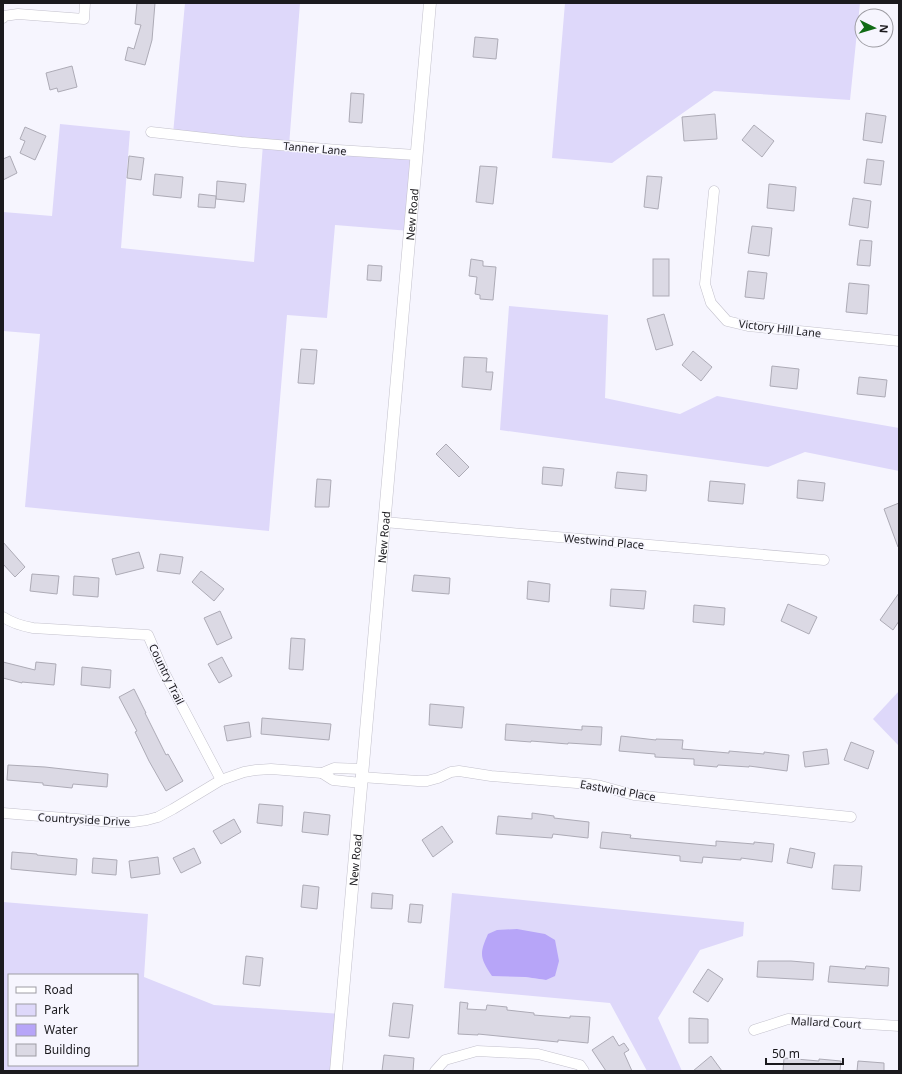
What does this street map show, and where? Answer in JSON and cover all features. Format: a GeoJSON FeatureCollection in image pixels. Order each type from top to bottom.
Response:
{"type":"FeatureCollection","features":[{"type":"Feature","properties":{"kind":"street"},"geometry":{"type":"LineString","coordinates":[[3,18],[4,16],[18,14],[84,19],[85,3]]}},
{"type":"Feature","properties":{"kind":"street","name":"New Road"},"geometry":{"type":"LineString","coordinates":[[336,1071],[430,3]]}},
{"type":"Feature","properties":{"kind":"street","name":"Tanner Lane"},"geometry":{"type":"LineString","coordinates":[[151,132],[338,150],[416,155]]}},
{"type":"Feature","properties":{"kind":"street","name":"Victory Hill Lane"},"geometry":{"type":"LineString","coordinates":[[714,191],[705,284],[711,303],[727,321],[748,326],[899,341]]}},
{"type":"Feature","properties":{"kind":"street","name":"Westwind Place"},"geometry":{"type":"LineString","coordinates":[[384,522],[824,560]]}},
{"type":"Feature","properties":{"kind":"street","name":"Country Trail"},"geometry":{"type":"LineString","coordinates":[[3,617],[8,621],[32,628],[148,635],[163,670],[221,780]]}},
{"type":"Feature","properties":{"kind":"street","name":"Countryside Drive"},"geometry":{"type":"LineString","coordinates":[[3,813],[113,822],[133,822],[158,817],[221,780],[244,772],[271,769],[322,774],[333,780],[361,776]]}},
{"type":"Feature","properties":{"kind":"street","name":"Eastwind Place"},"geometry":{"type":"LineString","coordinates":[[361,776],[427,781],[451,772],[459,771],[491,776],[589,784],[634,795],[851,817]]}},
{"type":"Feature","properties":{"kind":"street","name":"Mallard Court"},"geometry":{"type":"LineString","coordinates":[[754,1030],[788,1018],[899,1026]]}},
{"type":"Feature","properties":{"kind":"street"},"geometry":{"type":"LineString","coordinates":[[435,1071],[445,1060],[477,1051],[538,1054],[580,1065],[584,1071]]}},
{"type":"Feature","properties":{"kind":"green space"},"geometry":{"type":"Polygon","coordinates":[[[185,3],[300,3],[289,146],[416,155],[410,231],[335,225],[327,318],[287,315],[269,531],[25,507],[40,334],[3,331],[3,212],[52,216],[60,124],[130,131],[121,248],[254,262],[263,144],[173,134],[185,3]]]}},
{"type":"Feature","properties":{"kind":"green space"},"geometry":{"type":"Polygon","coordinates":[[[565,3],[860,3],[859,8],[854,8],[854,48],[855,48],[850,100],[714,91],[612,163],[552,158],[565,3]]]}},
{"type":"Feature","properties":{"kind":"green space"},"geometry":{"type":"Polygon","coordinates":[[[509,306],[608,315],[605,398],[680,414],[717,396],[899,428],[899,471],[805,452],[768,467],[500,430],[509,306]]]}},
{"type":"Feature","properties":{"kind":"green space"},"geometry":{"type":"Polygon","coordinates":[[[899,691],[899,746],[873,719],[899,691]]]}},
{"type":"Feature","properties":{"kind":"green space"},"geometry":{"type":"Polygon","coordinates":[[[452,893],[744,922],[743,936],[700,950],[658,1018],[682,1071],[647,1071],[610,1003],[444,988],[452,893]],[[497,930],[525,977],[546,980],[497,930]]]}},
{"type":"Feature","properties":{"kind":"green space"},"geometry":{"type":"Polygon","coordinates":[[[3,902],[148,914],[144,977],[214,1005],[341,1014],[336,1071],[3,1071],[3,902]]]}},
{"type":"Feature","properties":{"kind":"water"},"geometry":{"type":"Polygon","coordinates":[[[517,929],[545,934],[555,940],[559,961],[555,976],[546,980],[525,977],[492,976],[485,965],[482,956],[483,946],[488,934],[497,930],[517,929]]]}},
{"type":"Feature","properties":{"kind":"building"},"geometry":{"type":"Polygon","coordinates":[[[137,3],[155,3],[152,40],[145,65],[125,60],[128,47],[134,49],[141,25],[135,24],[137,3]]]}},
{"type":"Feature","properties":{"kind":"building"},"geometry":{"type":"Polygon","coordinates":[[[475,37],[498,39],[496,59],[473,57],[475,37]]]}},
{"type":"Feature","properties":{"kind":"building"},"geometry":{"type":"Polygon","coordinates":[[[72,66],[77,87],[58,92],[57,88],[50,90],[46,73],[72,66]]]}},
{"type":"Feature","properties":{"kind":"building"},"geometry":{"type":"Polygon","coordinates":[[[351,93],[364,94],[362,123],[349,122],[351,93]]]}},
{"type":"Feature","properties":{"kind":"building"},"geometry":{"type":"Polygon","coordinates":[[[866,113],[886,116],[882,143],[863,140],[866,113]]]}},
{"type":"Feature","properties":{"kind":"building"},"geometry":{"type":"Polygon","coordinates":[[[715,114],[717,139],[684,141],[682,117],[715,114]]]}},
{"type":"Feature","properties":{"kind":"building"},"geometry":{"type":"Polygon","coordinates":[[[754,125],[774,141],[762,157],[742,140],[754,125]]]}},
{"type":"Feature","properties":{"kind":"building"},"geometry":{"type":"Polygon","coordinates":[[[25,127],[46,136],[35,160],[20,153],[25,141],[20,139],[25,127]]]}},
{"type":"Feature","properties":{"kind":"building"},"geometry":{"type":"Polygon","coordinates":[[[10,156],[17,173],[3,180],[3,159],[10,156]]]}},
{"type":"Feature","properties":{"kind":"building"},"geometry":{"type":"Polygon","coordinates":[[[129,156],[144,158],[141,180],[127,178],[129,156]]]}},
{"type":"Feature","properties":{"kind":"building"},"geometry":{"type":"Polygon","coordinates":[[[867,159],[884,161],[881,185],[864,183],[867,159]]]}},
{"type":"Feature","properties":{"kind":"building"},"geometry":{"type":"Polygon","coordinates":[[[480,166],[497,167],[493,204],[476,202],[480,166]]]}},
{"type":"Feature","properties":{"kind":"building"},"geometry":{"type":"Polygon","coordinates":[[[155,174],[183,177],[181,198],[153,195],[155,174]]]}},
{"type":"Feature","properties":{"kind":"building"},"geometry":{"type":"Polygon","coordinates":[[[647,176],[662,177],[658,209],[644,207],[647,176]]]}},
{"type":"Feature","properties":{"kind":"building"},"geometry":{"type":"Polygon","coordinates":[[[217,181],[246,184],[244,202],[216,199],[217,181]]]}},
{"type":"Feature","properties":{"kind":"building"},"geometry":{"type":"Polygon","coordinates":[[[769,184],[796,187],[794,211],[767,208],[769,184]]]}},
{"type":"Feature","properties":{"kind":"building"},"geometry":{"type":"Polygon","coordinates":[[[199,194],[216,196],[215,208],[198,207],[199,194]]]}},
{"type":"Feature","properties":{"kind":"building"},"geometry":{"type":"Polygon","coordinates":[[[853,198],[871,201],[868,228],[849,225],[853,198]]]}},
{"type":"Feature","properties":{"kind":"building"},"geometry":{"type":"Polygon","coordinates":[[[752,226],[772,228],[769,256],[748,253],[752,226]]]}},
{"type":"Feature","properties":{"kind":"building"},"geometry":{"type":"Polygon","coordinates":[[[860,240],[872,241],[870,266],[857,265],[860,240]]]}},
{"type":"Feature","properties":{"kind":"building"},"geometry":{"type":"Polygon","coordinates":[[[471,259],[483,261],[483,266],[496,267],[493,300],[480,299],[480,295],[475,294],[477,277],[469,276],[471,259]]]}},
{"type":"Feature","properties":{"kind":"building"},"geometry":{"type":"Polygon","coordinates":[[[653,259],[669,259],[669,296],[653,296],[653,259]]]}},
{"type":"Feature","properties":{"kind":"building"},"geometry":{"type":"Polygon","coordinates":[[[368,265],[382,266],[381,281],[367,280],[368,265]]]}},
{"type":"Feature","properties":{"kind":"building"},"geometry":{"type":"Polygon","coordinates":[[[748,271],[767,273],[764,299],[745,297],[748,271]]]}},
{"type":"Feature","properties":{"kind":"building"},"geometry":{"type":"Polygon","coordinates":[[[849,283],[869,285],[867,314],[846,312],[849,283]]]}},
{"type":"Feature","properties":{"kind":"building"},"geometry":{"type":"Polygon","coordinates":[[[664,314],[673,345],[656,350],[647,319],[664,314]]]}},
{"type":"Feature","properties":{"kind":"building"},"geometry":{"type":"Polygon","coordinates":[[[301,349],[317,350],[314,384],[298,383],[301,349]]]}},
{"type":"Feature","properties":{"kind":"building"},"geometry":{"type":"Polygon","coordinates":[[[693,351],[712,367],[701,381],[682,365],[693,351]]]}},
{"type":"Feature","properties":{"kind":"building"},"geometry":{"type":"Polygon","coordinates":[[[464,357],[487,358],[486,372],[493,372],[491,390],[462,387],[464,357]]]}},
{"type":"Feature","properties":{"kind":"building"},"geometry":{"type":"Polygon","coordinates":[[[772,366],[799,369],[797,389],[770,386],[772,366]]]}},
{"type":"Feature","properties":{"kind":"building"},"geometry":{"type":"Polygon","coordinates":[[[859,377],[887,380],[885,397],[857,394],[859,377]]]}},
{"type":"Feature","properties":{"kind":"building"},"geometry":{"type":"Polygon","coordinates":[[[446,444],[469,467],[459,477],[436,454],[446,444]]]}},
{"type":"Feature","properties":{"kind":"building"},"geometry":{"type":"Polygon","coordinates":[[[543,467],[564,469],[562,486],[542,484],[543,467]]]}},
{"type":"Feature","properties":{"kind":"building"},"geometry":{"type":"Polygon","coordinates":[[[617,472],[647,475],[646,491],[615,488],[617,472]]]}},
{"type":"Feature","properties":{"kind":"building"},"geometry":{"type":"Polygon","coordinates":[[[317,479],[331,480],[329,507],[315,507],[317,479]]]}},
{"type":"Feature","properties":{"kind":"building"},"geometry":{"type":"Polygon","coordinates":[[[798,480],[825,483],[823,501],[797,498],[798,480]]]}},
{"type":"Feature","properties":{"kind":"building"},"geometry":{"type":"Polygon","coordinates":[[[710,481],[745,484],[743,504],[708,501],[710,481]]]}},
{"type":"Feature","properties":{"kind":"building"},"geometry":{"type":"Polygon","coordinates":[[[899,503],[899,547],[898,547],[884,509],[899,503]]]}},
{"type":"Feature","properties":{"kind":"building"},"geometry":{"type":"Polygon","coordinates":[[[3,542],[25,567],[15,577],[3,564],[3,542]]]}},
{"type":"Feature","properties":{"kind":"building"},"geometry":{"type":"Polygon","coordinates":[[[139,552],[144,568],[116,575],[112,559],[139,552]]]}},
{"type":"Feature","properties":{"kind":"building"},"geometry":{"type":"Polygon","coordinates":[[[160,554],[183,557],[180,574],[157,571],[160,554]]]}},
{"type":"Feature","properties":{"kind":"building"},"geometry":{"type":"Polygon","coordinates":[[[201,571],[224,589],[214,601],[192,582],[201,571]]]}},
{"type":"Feature","properties":{"kind":"building"},"geometry":{"type":"Polygon","coordinates":[[[32,574],[59,576],[57,594],[30,591],[32,574]]]}},
{"type":"Feature","properties":{"kind":"building"},"geometry":{"type":"Polygon","coordinates":[[[414,575],[450,578],[449,594],[412,591],[414,575]]]}},
{"type":"Feature","properties":{"kind":"building"},"geometry":{"type":"Polygon","coordinates":[[[74,576],[99,578],[98,597],[73,595],[74,576]]]}},
{"type":"Feature","properties":{"kind":"building"},"geometry":{"type":"Polygon","coordinates":[[[528,581],[550,584],[549,602],[527,599],[528,581]]]}},
{"type":"Feature","properties":{"kind":"building"},"geometry":{"type":"Polygon","coordinates":[[[611,589],[646,591],[644,609],[610,606],[611,589]]]}},
{"type":"Feature","properties":{"kind":"building"},"geometry":{"type":"Polygon","coordinates":[[[899,593],[899,621],[893,630],[880,620],[899,593]]]}},
{"type":"Feature","properties":{"kind":"building"},"geometry":{"type":"Polygon","coordinates":[[[788,604],[817,617],[809,634],[781,621],[788,604]]]}},
{"type":"Feature","properties":{"kind":"building"},"geometry":{"type":"Polygon","coordinates":[[[694,605],[725,608],[724,625],[693,622],[694,605]]]}},
{"type":"Feature","properties":{"kind":"building"},"geometry":{"type":"Polygon","coordinates":[[[220,611],[232,638],[217,645],[204,618],[220,611]]]}},
{"type":"Feature","properties":{"kind":"building"},"geometry":{"type":"Polygon","coordinates":[[[291,638],[305,639],[303,670],[289,669],[291,638]]]}},
{"type":"Feature","properties":{"kind":"building"},"geometry":{"type":"Polygon","coordinates":[[[222,657],[232,676],[219,683],[208,664],[222,657]]]}},
{"type":"Feature","properties":{"kind":"building"},"geometry":{"type":"Polygon","coordinates":[[[3,662],[35,670],[36,662],[56,664],[54,685],[22,683],[3,678],[3,662]]]}},
{"type":"Feature","properties":{"kind":"building"},"geometry":{"type":"Polygon","coordinates":[[[82,667],[111,670],[110,688],[81,685],[82,667]]]}},
{"type":"Feature","properties":{"kind":"building"},"geometry":{"type":"Polygon","coordinates":[[[134,689],[166,755],[168,754],[183,781],[166,791],[149,761],[135,732],[137,731],[119,697],[134,689]]]}},
{"type":"Feature","properties":{"kind":"building"},"geometry":{"type":"Polygon","coordinates":[[[430,704],[464,707],[462,728],[429,725],[430,704]]]}},
{"type":"Feature","properties":{"kind":"building"},"geometry":{"type":"Polygon","coordinates":[[[262,718],[331,724],[329,740],[261,734],[262,718]]]}},
{"type":"Feature","properties":{"kind":"building"},"geometry":{"type":"Polygon","coordinates":[[[249,722],[251,737],[227,741],[224,726],[249,722]]]}},
{"type":"Feature","properties":{"kind":"building"},"geometry":{"type":"Polygon","coordinates":[[[506,724],[582,730],[582,726],[602,727],[601,745],[505,740],[506,724]]]}},
{"type":"Feature","properties":{"kind":"building"},"geometry":{"type":"Polygon","coordinates":[[[621,736],[656,740],[683,740],[682,749],[729,753],[729,751],[764,754],[764,752],[789,755],[787,771],[749,766],[718,765],[717,767],[694,765],[694,759],[655,757],[655,754],[619,751],[621,736]]]}},
{"type":"Feature","properties":{"kind":"building"},"geometry":{"type":"Polygon","coordinates":[[[851,742],[874,751],[868,769],[844,760],[851,742]]]}},
{"type":"Feature","properties":{"kind":"building"},"geometry":{"type":"Polygon","coordinates":[[[827,749],[829,764],[805,767],[803,752],[827,749]]]}},
{"type":"Feature","properties":{"kind":"building"},"geometry":{"type":"Polygon","coordinates":[[[8,765],[45,767],[108,774],[107,787],[73,784],[72,788],[43,785],[43,783],[7,780],[8,765]]]}},
{"type":"Feature","properties":{"kind":"building"},"geometry":{"type":"Polygon","coordinates":[[[259,804],[283,806],[282,826],[257,823],[259,804]]]}},
{"type":"Feature","properties":{"kind":"building"},"geometry":{"type":"Polygon","coordinates":[[[304,812],[330,815],[328,835],[302,832],[304,812]]]}},
{"type":"Feature","properties":{"kind":"building"},"geometry":{"type":"Polygon","coordinates":[[[532,813],[554,816],[554,818],[589,822],[588,838],[553,834],[552,838],[496,834],[498,816],[532,819],[532,813]]]}},
{"type":"Feature","properties":{"kind":"building"},"geometry":{"type":"Polygon","coordinates":[[[234,819],[241,832],[221,844],[213,831],[234,819]]]}},
{"type":"Feature","properties":{"kind":"building"},"geometry":{"type":"Polygon","coordinates":[[[442,826],[453,842],[433,857],[422,840],[442,826]]]}},
{"type":"Feature","properties":{"kind":"building"},"geometry":{"type":"Polygon","coordinates":[[[602,832],[631,835],[630,838],[716,846],[716,841],[774,844],[772,862],[741,858],[741,860],[703,857],[702,863],[680,861],[680,856],[600,848],[602,832]]]}},
{"type":"Feature","properties":{"kind":"building"},"geometry":{"type":"Polygon","coordinates":[[[194,848],[201,863],[181,873],[173,858],[194,848]]]}},
{"type":"Feature","properties":{"kind":"building"},"geometry":{"type":"Polygon","coordinates":[[[790,848],[815,853],[812,868],[787,863],[790,848]]]}},
{"type":"Feature","properties":{"kind":"building"},"geometry":{"type":"Polygon","coordinates":[[[12,852],[77,859],[76,875],[11,869],[12,852]]]}},
{"type":"Feature","properties":{"kind":"building"},"geometry":{"type":"Polygon","coordinates":[[[158,857],[160,874],[131,878],[129,861],[158,857]]]}},
{"type":"Feature","properties":{"kind":"building"},"geometry":{"type":"Polygon","coordinates":[[[93,858],[117,860],[116,875],[92,873],[93,858]]]}},
{"type":"Feature","properties":{"kind":"building"},"geometry":{"type":"Polygon","coordinates":[[[834,865],[862,866],[860,891],[832,889],[834,865]]]}},
{"type":"Feature","properties":{"kind":"building"},"geometry":{"type":"Polygon","coordinates":[[[303,885],[319,887],[317,909],[301,907],[303,885]]]}},
{"type":"Feature","properties":{"kind":"building"},"geometry":{"type":"Polygon","coordinates":[[[372,893],[393,895],[392,909],[371,908],[372,893]]]}},
{"type":"Feature","properties":{"kind":"building"},"geometry":{"type":"Polygon","coordinates":[[[410,904],[423,905],[421,923],[408,922],[410,904]]]}},
{"type":"Feature","properties":{"kind":"building"},"geometry":{"type":"Polygon","coordinates":[[[246,956],[263,958],[260,986],[243,984],[246,956]]]}},
{"type":"Feature","properties":{"kind":"building"},"geometry":{"type":"Polygon","coordinates":[[[758,961],[814,963],[813,980],[757,977],[758,961]]]}},
{"type":"Feature","properties":{"kind":"building"},"geometry":{"type":"Polygon","coordinates":[[[830,966],[865,969],[866,966],[889,968],[888,986],[828,982],[830,966]]]}},
{"type":"Feature","properties":{"kind":"building"},"geometry":{"type":"Polygon","coordinates":[[[708,969],[723,979],[708,1002],[693,992],[708,969]]]}},
{"type":"Feature","properties":{"kind":"building"},"geometry":{"type":"Polygon","coordinates":[[[460,1002],[468,1003],[467,1009],[486,1010],[487,1005],[507,1007],[507,1010],[534,1013],[534,1015],[570,1018],[570,1016],[590,1017],[588,1043],[558,1040],[558,1042],[478,1034],[458,1034],[460,1002]]]}},
{"type":"Feature","properties":{"kind":"building"},"geometry":{"type":"Polygon","coordinates":[[[393,1003],[413,1005],[409,1038],[389,1036],[393,1003]]]}},
{"type":"Feature","properties":{"kind":"building"},"geometry":{"type":"Polygon","coordinates":[[[689,1018],[708,1019],[708,1043],[689,1043],[689,1018]]]}},
{"type":"Feature","properties":{"kind":"building"},"geometry":{"type":"Polygon","coordinates":[[[613,1036],[619,1046],[624,1043],[629,1050],[624,1053],[632,1071],[606,1071],[592,1050],[613,1036]]]}},
{"type":"Feature","properties":{"kind":"building"},"geometry":{"type":"Polygon","coordinates":[[[384,1055],[414,1058],[413,1071],[382,1071],[384,1055]]]}},
{"type":"Feature","properties":{"kind":"building"},"geometry":{"type":"Polygon","coordinates":[[[711,1056],[722,1071],[693,1071],[711,1056]]]}},
{"type":"Feature","properties":{"kind":"building"},"geometry":{"type":"Polygon","coordinates":[[[784,1058],[841,1061],[840,1071],[783,1071],[784,1058]]]}},
{"type":"Feature","properties":{"kind":"building"},"geometry":{"type":"Polygon","coordinates":[[[858,1061],[884,1063],[884,1071],[857,1071],[858,1061]]]}}]}
